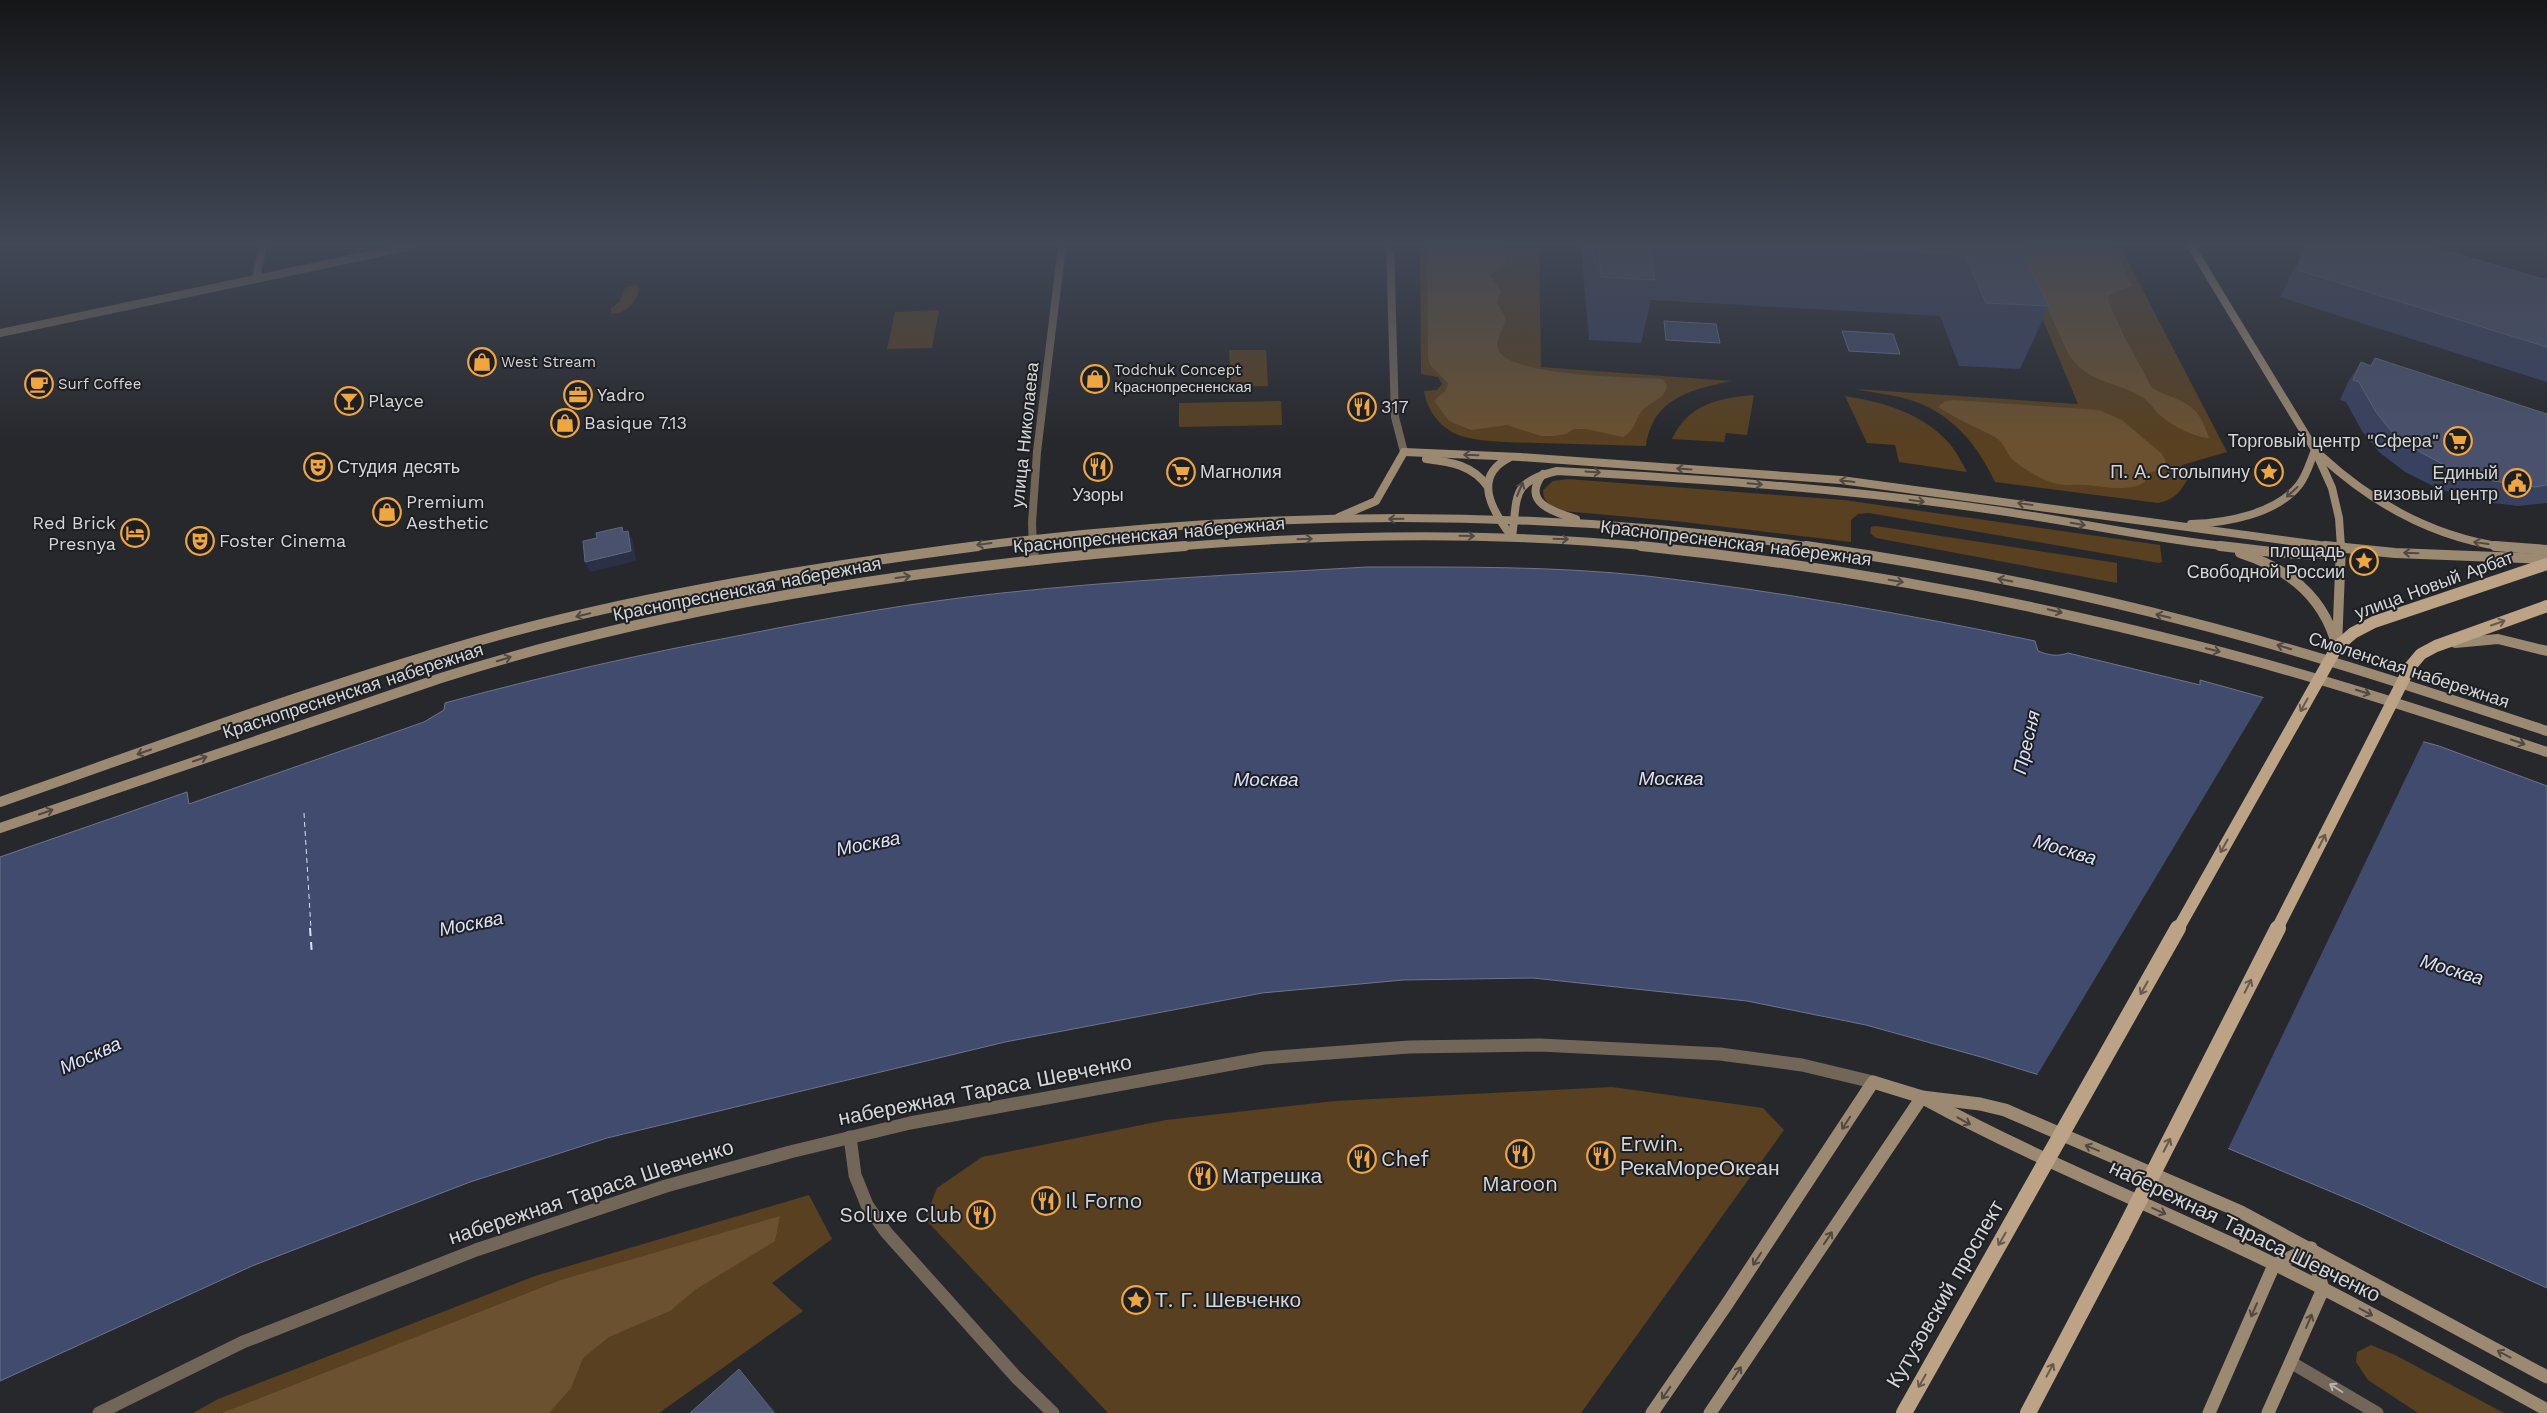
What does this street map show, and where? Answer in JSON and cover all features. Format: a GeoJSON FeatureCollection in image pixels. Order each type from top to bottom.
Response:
{"type":"FeatureCollection","features":[{"type":"Feature","properties":{"kind":"main road"},"geometry":{"type":"LineString","coordinates":[[2231,312],[2315,450],[2332,488],[2339,518],[2337,647]]}},
{"type":"Feature","properties":{"kind":"main road"},"geometry":{"type":"LineString","coordinates":[[2142,521],[2197,524],[2233,518],[2275,503],[2290,496],[2299,485],[2315,450]]}},
{"type":"Feature","properties":{"kind":"main road"},"geometry":{"type":"LineString","coordinates":[[2315,450],[2341,476],[2362,493],[2411,522],[2444,535],[2473,542],[2547,550]]}},
{"type":"Feature","properties":{"kind":"main road"},"geometry":{"type":"LineString","coordinates":[[1404,452],[1520,457],[1841,480],[2340,550],[2547,559]]}},
{"type":"Feature","properties":{"kind":"main road"},"geometry":{"type":"LineString","coordinates":[[1404,452],[1417,458],[1465,466],[1484,479],[1488,487],[1492,508],[1512,537]]}},
{"type":"Feature","properties":{"kind":"main road"},"geometry":{"type":"LineString","coordinates":[[1328,520],[1351,513],[1376,501],[1404,452]]}},
{"type":"Feature","properties":{"kind":"main road"},"geometry":{"type":"LineString","coordinates":[[1488,487],[1493,467],[1499,462],[1520,457]]}},
{"type":"Feature","properties":{"kind":"main road"},"geometry":{"type":"LineString","coordinates":[[1512,537],[1516,520],[1518,489],[1523,481],[1545,473],[1576,471],[1845,492],[1993,510],[2212,545],[2313,555],[2340,550]]}},
{"type":"Feature","properties":{"kind":"main road"},"geometry":{"type":"LineString","coordinates":[[1545,473],[1535,483],[1534,491],[1538,501],[1546,508],[1557,513],[1594,524]]}},
{"type":"Feature","properties":{"kind":"main road","name":"Краснопресненская набережная"},"geometry":{"type":"LineString","coordinates":[[0,802],[257,713],[520,630],[726,584],[886,558],[1032,538],[1152,527],[1328,520],[1498,519],[1594,524],[1696,533],[1834,551],[1998,579],[2076,594],[2262,640]]}},
{"type":"Feature","properties":{"kind":"main road","name":"Краснопресненская набережная"},"geometry":{"type":"LineString","coordinates":[[0,828],[261,737],[442,677],[526,652],[730,607],[887,579],[1034,559],[1222,543],[1417,536],[1512,537],[1597,541],[1697,551],[1843,572],[1996,598],[2266,663]]}},
{"type":"Feature","properties":{"kind":"main road"},"geometry":{"type":"LineString","coordinates":[[2212,545],[2253,556],[2285,573],[2302,586],[2324,613],[2332,627],[2337,647]]}},
{"type":"Feature","properties":{"kind":"main road","name":"улица Новый Арбат"},"geometry":{"type":"LineString","coordinates":[[2337,647],[2353,633],[2374,622],[2547,564]]}},
{"type":"Feature","properties":{"kind":"main road"},"geometry":{"type":"LineString","coordinates":[[2028,1413],[2121,1236],[2410,667],[2422,654],[2436,646],[2547,606]]}},
{"type":"Feature","properties":{"kind":"main road"},"geometry":{"type":"LineString","coordinates":[[2436,646],[2498,639],[2523,643],[2547,651]]}},
{"type":"Feature","properties":{"kind":"main road","name":"Смоленская набережная"},"geometry":{"type":"LineString","coordinates":[[2262,640],[2547,731]]}},
{"type":"Feature","properties":{"kind":"main road","name":"Кутузовский проспект"},"geometry":{"type":"LineString","coordinates":[[1904,1413],[2337,647]]}},
{"type":"Feature","properties":{"kind":"main road","name":"Смоленская набережная"},"geometry":{"type":"LineString","coordinates":[[2266,663],[2452,720],[2547,752]]}},
{"type":"Feature","properties":{"kind":"main road"},"geometry":{"type":"LineString","coordinates":[[1652,1413],[1733,1296],[1873,1082]]}},
{"type":"Feature","properties":{"kind":"main road","name":"набережная Тараса Шевченко"},"geometry":{"type":"LineString","coordinates":[[1873,1082],[1922,1097],[1980,1104],[2004,1110],[2241,1212],[2312,1248],[2547,1377]]}},
{"type":"Feature","properties":{"kind":"main road"},"geometry":{"type":"LineString","coordinates":[[1710,1413],[1922,1097]]}},
{"type":"Feature","properties":{"kind":"main road","name":"набережная Тараса Шевченко"},"geometry":{"type":"LineString","coordinates":[[1922,1097],[1989,1134],[2323,1289],[2547,1410]]}},
{"type":"Feature","properties":{"kind":"main road"},"geometry":{"type":"LineString","coordinates":[[2209,1413],[2274,1265],[2312,1248],[2323,1289],[2292,1363],[2268,1413]]}},
{"type":"Feature","properties":{"kind":"street"},"geometry":{"type":"LineString","coordinates":[[0,333],[98,312]]}},
{"type":"Feature","properties":{"kind":"street","name":"улица Николаева"},"geometry":{"type":"LineString","coordinates":[[1034,559],[1032,538],[1037,452],[1054,312]]}},
{"type":"Feature","properties":{"kind":"street"},"geometry":{"type":"LineString","coordinates":[[1392,312],[1395,417],[1404,452]]}},
{"type":"Feature","properties":{"kind":"street","name":"набережная Тараса Шевченко"},"geometry":{"type":"LineString","coordinates":[[99,1413],[243,1342],[476,1250],[666,1186],[850,1137],[939,1118],[1264,1058],[1409,1047],[1540,1045],[1720,1054],[1802,1065],[1873,1082]]}},
{"type":"Feature","properties":{"kind":"street"},"geometry":{"type":"LineString","coordinates":[[850,1137],[855,1175],[867,1205],[886,1232],[1016,1377],[1053,1413]]}},
{"type":"Feature","properties":{"kind":"street"},"geometry":{"type":"LineString","coordinates":[[2292,1363],[2377,1413]]}},
{"type":"Feature","properties":{"kind":"shaded area"},"geometry":{"type":"Polygon","coordinates":[[[895,312],[939,312],[932,348],[887,349],[895,312]]]}},
{"type":"Feature","properties":{"kind":"shaded area"},"geometry":{"type":"Polygon","coordinates":[[[1421,312],[1540,312],[1541,367],[1731,381],[1688,393],[1665,407],[1656,417],[1646,446],[1500,442],[1461,436],[1441,424],[1428,405],[1424,391],[1437,390],[1442,384],[1438,377],[1421,374],[1421,312]]]}},
{"type":"Feature","properties":{"kind":"shaded area"},"geometry":{"type":"Polygon","coordinates":[[[1428,312],[1502,312],[1506,319],[1497,345],[1498,349],[1507,358],[1524,365],[1547,370],[1573,374],[1662,379],[1667,385],[1660,398],[1644,408],[1632,429],[1623,437],[1586,429],[1574,429],[1566,434],[1554,436],[1541,436],[1507,425],[1471,430],[1449,421],[1434,401],[1446,390],[1448,383],[1430,365],[1428,357],[1428,312]]]}},
{"type":"Feature","properties":{"kind":"shaded area"},"geometry":{"type":"Polygon","coordinates":[[[2040,312],[2154,312],[2227,452],[2182,465],[2190,475],[2174,497],[2158,503],[1995,482],[1973,445],[1942,415],[1916,402],[1855,389],[2078,404],[2040,312]]]}},
{"type":"Feature","properties":{"kind":"shaded area"},"geometry":{"type":"Polygon","coordinates":[[[2049,312],[2113,312],[2152,388],[2194,409],[2204,425],[2209,438],[2197,436],[2171,424],[2142,397],[2092,376],[2075,363],[2068,353],[2049,312]]]}},
{"type":"Feature","properties":{"kind":"shaded area"},"geometry":{"type":"Polygon","coordinates":[[[1229,350],[1266,350],[1268,386],[1231,387],[1229,350]]]}},
{"type":"Feature","properties":{"kind":"shaded area"},"geometry":{"type":"Polygon","coordinates":[[[1754,395],[1747,435],[1726,433],[1724,442],[1672,439],[1679,427],[1696,410],[1717,401],[1754,395]]]}},
{"type":"Feature","properties":{"kind":"shaded area"},"geometry":{"type":"Polygon","coordinates":[[[1845,396],[1887,406],[1927,424],[1949,443],[1967,472],[1899,462],[1895,445],[1867,443],[1845,396]]]}},
{"type":"Feature","properties":{"kind":"shaded area"},"geometry":{"type":"Polygon","coordinates":[[[1953,400],[2099,410],[2122,420],[2162,454],[2166,461],[2164,469],[2144,474],[2145,482],[2131,487],[2115,488],[2053,483],[2035,475],[2014,461],[2001,442],[1995,437],[1938,407],[1944,402],[1953,400]]]}},
{"type":"Feature","properties":{"kind":"shaded area"},"geometry":{"type":"Polygon","coordinates":[[[1281,401],[1282,425],[1179,427],[1179,403],[1281,401]]]}},
{"type":"Feature","properties":{"kind":"shaded area"},"geometry":{"type":"Polygon","coordinates":[[[1568,479],[1844,500],[2160,545],[2162,562],[1869,513],[1858,514],[1851,520],[1851,542],[1675,521],[1563,511],[1546,501],[1543,490],[1553,481],[1568,479]]]}},
{"type":"Feature","properties":{"kind":"shaded area"},"geometry":{"type":"Polygon","coordinates":[[[1876,526],[2117,563],[2117,583],[1876,538],[1870,533],[1871,527],[1876,526]]]}},
{"type":"Feature","properties":{"kind":"shaded area"},"geometry":{"type":"Polygon","coordinates":[[[1612,1087],[1763,1108],[1784,1130],[1581,1413],[1108,1413],[925,1219],[937,1188],[982,1157],[1166,1120],[1335,1101],[1612,1087]]]}},
{"type":"Feature","properties":{"kind":"shaded area"},"geometry":{"type":"Polygon","coordinates":[[[809,1195],[832,1239],[772,1283],[803,1311],[659,1413],[193,1413],[218,1399],[535,1276],[809,1195]]]}},
{"type":"Feature","properties":{"kind":"shaded area"},"geometry":{"type":"Polygon","coordinates":[[[780,1216],[775,1241],[695,1290],[670,1311],[609,1337],[583,1358],[571,1388],[549,1413],[222,1413],[561,1280],[780,1216]]]}},
{"type":"Feature","properties":{"kind":"shaded area"},"geometry":{"type":"Polygon","coordinates":[[[2371,1345],[2395,1355],[2504,1413],[2418,1413],[2368,1380],[2356,1362],[2357,1352],[2371,1345]]]}},
{"type":"Feature","properties":{"kind":"water"},"geometry":{"type":"Polygon","coordinates":[[[1664,321],[1716,324],[1720,343],[1666,340],[1664,321]]]}},
{"type":"Feature","properties":{"kind":"water"},"geometry":{"type":"Polygon","coordinates":[[[1842,331],[1893,334],[1900,354],[1849,351],[1842,331]]]}},
{"type":"Feature","properties":{"kind":"water"},"geometry":{"type":"Polygon","coordinates":[[[1367,567],[1577,570],[1647,576],[1793,596],[1939,622],[2035,641],[2038,651],[2049,654],[2060,655],[2068,653],[2200,685],[2200,680],[2439,746],[2547,786],[2547,1288],[2365,1206],[2094,1092],[1981,1057],[1866,1025],[1747,1001],[1533,978],[1403,980],[1262,993],[1005,1042],[607,1138],[470,1182],[252,1266],[0,1381],[0,857],[187,792],[189,804],[424,722],[444,710],[445,703],[556,675],[705,642],[904,606],[1047,588],[1367,567]]]}},
{"type":"Feature","properties":{"kind":"pier"},"geometry":{"type":"Polygon","coordinates":[[[2265,695],[2424,740],[2227,1151],[2093,1095],[2036,1077],[2265,695]]]}},
{"type":"Feature","properties":{"kind":"building"},"geometry":{"type":"Polygon","coordinates":[[[2433,312],[2547,312],[2547,347],[2433,312]]]}},
{"type":"Feature","properties":{"kind":"building","name":"Торговый центр \"Сфера\""},"geometry":{"type":"Polygon","coordinates":[[[2375,358],[2547,414],[2547,485],[2535,487],[2493,481],[2452,469],[2420,452],[2393,433],[2376,412],[2359,382],[2353,380],[2361,362],[2371,366],[2375,358]]]}},
{"type":"Feature","properties":{"kind":"building"},"geometry":{"type":"Polygon","coordinates":[[[622,527],[623,532],[628,531],[631,551],[585,562],[583,541],[597,538],[596,533],[622,527]]]}},
{"type":"Feature","properties":{"kind":"building"},"geometry":{"type":"Polygon","coordinates":[[[739,1369],[774,1413],[690,1413],[739,1369]]]}},
{"type":"Feature","properties":{"kind":"ferry route"},"geometry":{"type":"LineString","coordinates":[[304,813],[311,929]]}},
{"type":"Feature","properties":{"kind":"ferry route"},"geometry":{"type":"LineString","coordinates":[[310,928],[312,955]]}},
{"type":"Feature","properties":{"kind":"place","name":"West Stream"},"geometry":{"type":"Point","coordinates":[482,362]}},
{"type":"Feature","properties":{"kind":"place","name":"Todchuk Concept Краснопресненская"},"geometry":{"type":"Point","coordinates":[1095,379]}},
{"type":"Feature","properties":{"kind":"place","name":"Surf Coffee"},"geometry":{"type":"Point","coordinates":[39,384]}},
{"type":"Feature","properties":{"kind":"place","name":"Yadro"},"geometry":{"type":"Point","coordinates":[578,395]}},
{"type":"Feature","properties":{"kind":"place","name":"Playce"},"geometry":{"type":"Point","coordinates":[349,401]}},
{"type":"Feature","properties":{"kind":"place","name":"317"},"geometry":{"type":"Point","coordinates":[1362,407]}},
{"type":"Feature","properties":{"kind":"place","name":"Basique 7.13"},"geometry":{"type":"Point","coordinates":[565,423]}},
{"type":"Feature","properties":{"kind":"place","name":"Торговый центр \"Сфера\""},"geometry":{"type":"Point","coordinates":[2458,441]}},
{"type":"Feature","properties":{"kind":"place","name":"Студия десять"},"geometry":{"type":"Point","coordinates":[318,467]}},
{"type":"Feature","properties":{"kind":"place","name":"Узоры"},"geometry":{"type":"Point","coordinates":[1098,467]}},
{"type":"Feature","properties":{"kind":"place","name":"Магнолия"},"geometry":{"type":"Point","coordinates":[1181,472]}},
{"type":"Feature","properties":{"kind":"place","name":"П. А. Столыпину"},"geometry":{"type":"Point","coordinates":[2269,472]}},
{"type":"Feature","properties":{"kind":"place","name":"Единый визовый центр"},"geometry":{"type":"Point","coordinates":[2517,483]}},
{"type":"Feature","properties":{"kind":"place","name":"Premium Aesthetic"},"geometry":{"type":"Point","coordinates":[387,512]}},
{"type":"Feature","properties":{"kind":"place","name":"Red Brick Presnya"},"geometry":{"type":"Point","coordinates":[135,533]}},
{"type":"Feature","properties":{"kind":"place","name":"Foster Cinema"},"geometry":{"type":"Point","coordinates":[200,541]}},
{"type":"Feature","properties":{"kind":"place","name":"площадь Свободной России"},"geometry":{"type":"Point","coordinates":[2364,561]}},
{"type":"Feature","properties":{"kind":"place","name":"Maroon"},"geometry":{"type":"Point","coordinates":[1520,1154]}},
{"type":"Feature","properties":{"kind":"place","name":"Erwin. РекаМореОкеан"},"geometry":{"type":"Point","coordinates":[1601,1156]}},
{"type":"Feature","properties":{"kind":"place","name":"Chef"},"geometry":{"type":"Point","coordinates":[1362,1159]}},
{"type":"Feature","properties":{"kind":"place","name":"Матрешка"},"geometry":{"type":"Point","coordinates":[1203,1176]}},
{"type":"Feature","properties":{"kind":"place","name":"Il Forno"},"geometry":{"type":"Point","coordinates":[1046,1201]}},
{"type":"Feature","properties":{"kind":"place","name":"Soluxe Club"},"geometry":{"type":"Point","coordinates":[981,1215]}},
{"type":"Feature","properties":{"kind":"place","name":"Т. Г. Шевченко"},"geometry":{"type":"Point","coordinates":[1136,1300]}},
{"type":"Feature","properties":{"kind":"water label","name":"Пресня"},"geometry":{"type":"Point","coordinates":[2026,742]}},
{"type":"Feature","properties":{"kind":"water label","name":"Москва"},"geometry":{"type":"Point","coordinates":[1671,778]}},
{"type":"Feature","properties":{"kind":"water label","name":"Москва"},"geometry":{"type":"Point","coordinates":[1266,779]}},
{"type":"Feature","properties":{"kind":"water label","name":"Москва"},"geometry":{"type":"Point","coordinates":[868,843]}},
{"type":"Feature","properties":{"kind":"water label","name":"Москва"},"geometry":{"type":"Point","coordinates":[2065,849]}},
{"type":"Feature","properties":{"kind":"water label","name":"Москва"},"geometry":{"type":"Point","coordinates":[471,923]}},
{"type":"Feature","properties":{"kind":"water label","name":"Москва"},"geometry":{"type":"Point","coordinates":[2452,969]}},
{"type":"Feature","properties":{"kind":"water label","name":"Москва"},"geometry":{"type":"Point","coordinates":[90,1055]}}]}
